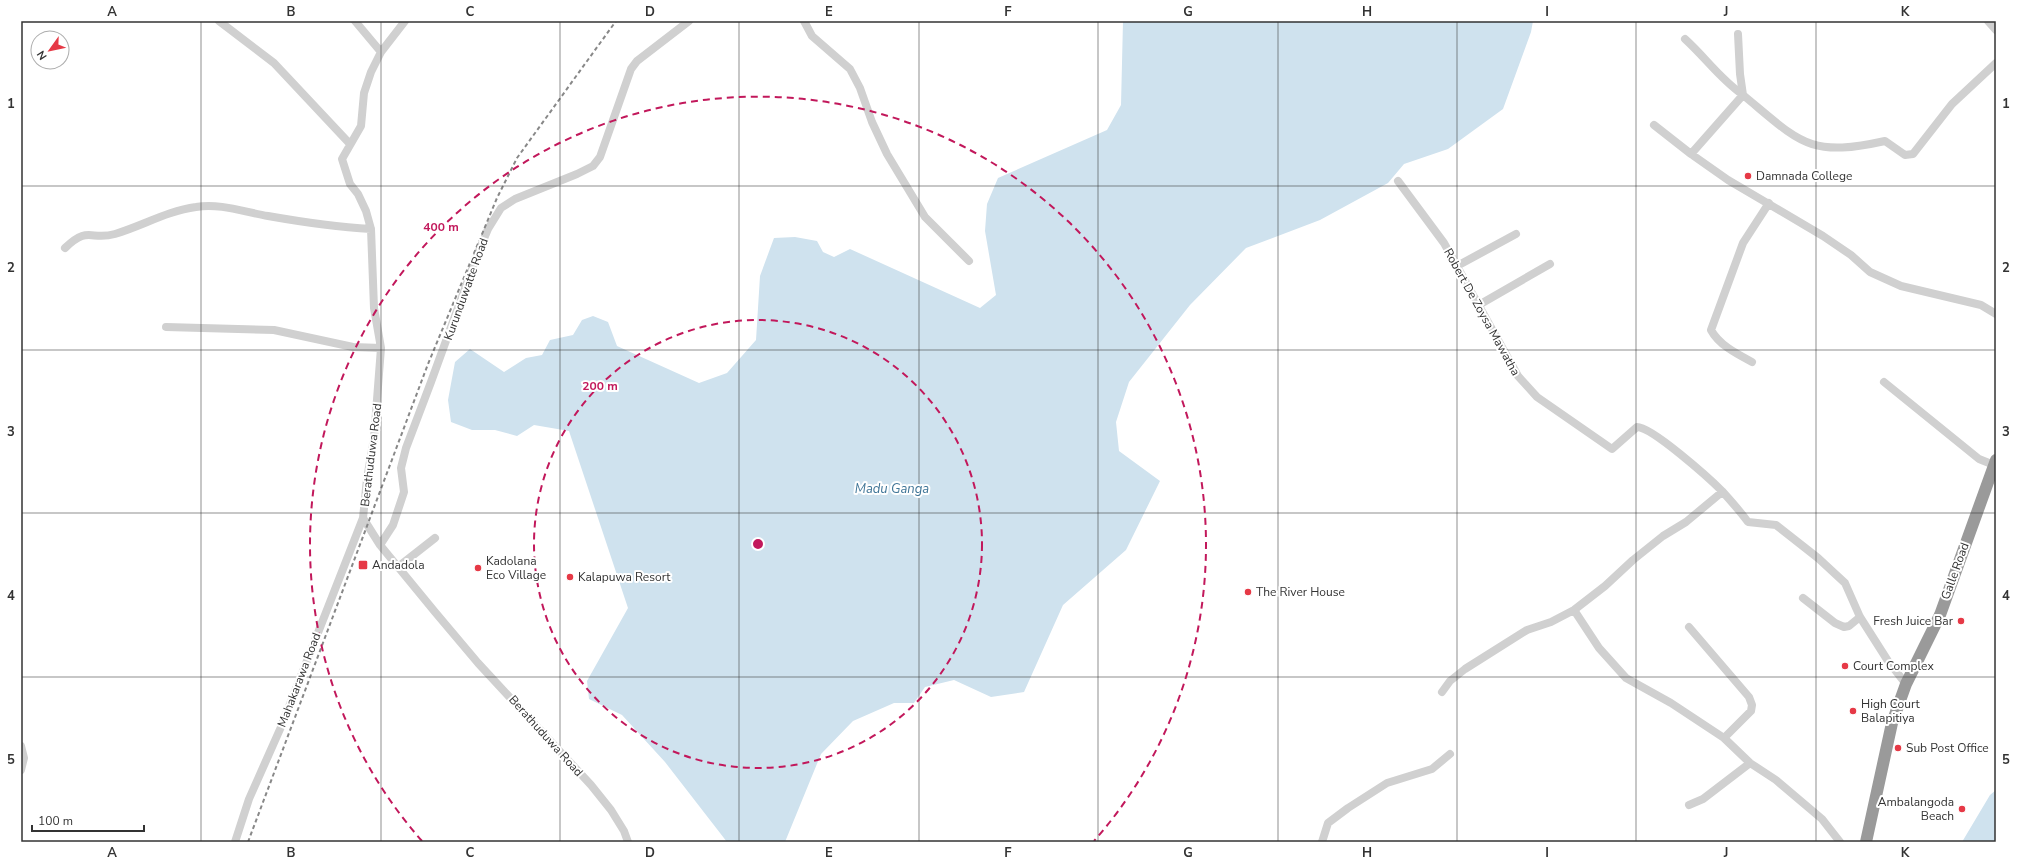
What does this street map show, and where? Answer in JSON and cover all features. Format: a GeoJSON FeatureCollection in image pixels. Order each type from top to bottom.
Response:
{"type":"FeatureCollection","features":[{"type":"Feature","properties":{"kind":"highway","name":"Galle Road"},"geometry":{"type":"LineString","coordinates":[[1866,842],[1890,728],[1906,684],[1940,615],[1995,463]]}},
{"type":"Feature","properties":{"kind":"street"},"geometry":{"type":"LineString","coordinates":[[219,21],[274,63],[350,144]]}},
{"type":"Feature","properties":{"kind":"street"},"geometry":{"type":"LineString","coordinates":[[354,21],[381,52]]}},
{"type":"Feature","properties":{"kind":"street","name":"Berathuduwa Road"},"geometry":{"type":"LineString","coordinates":[[405,21],[381,52],[371,72],[364,93],[361,126],[342,159],[350,184],[358,194],[366,210],[371,229],[374,308],[381,348],[374,438],[363,518],[380,545],[478,663],[591,785],[611,810],[624,831],[628,842]]}},
{"type":"Feature","properties":{"kind":"street","name":"Kurunduwatte Road"},"geometry":{"type":"LineString","coordinates":[[380,545],[393,524],[404,492],[402,468],[406,448],[488,229],[501,208],[515,199],[593,166],[600,157],[631,69],[637,61],[689,21]]}},
{"type":"Feature","properties":{"kind":"street"},"geometry":{"type":"LineString","coordinates":[[804,21],[812,36],[850,69],[860,88],[872,122],[887,154],[925,217],[969,261]]}},
{"type":"Feature","properties":{"kind":"street"},"geometry":{"type":"LineString","coordinates":[[1988,21],[1996,30]]}},
{"type":"Feature","properties":{"kind":"street"},"geometry":{"type":"LineString","coordinates":[[1691,154],[1743,95],[1740,74],[1738,34]]}},
{"type":"Feature","properties":{"kind":"street"},"geometry":{"type":"LineString","coordinates":[[1685,39],[1702,54],[1725,82],[1787,132],[1804,142],[1820,147],[1840,148],[1885,141],[1905,155],[1913,154],[1952,104],[1996,63]]}},
{"type":"Feature","properties":{"kind":"street"},"geometry":{"type":"LineString","coordinates":[[1654,125],[1691,154],[1747,192],[1769,203],[1851,255],[1870,272],[1901,286],[1981,305],[1996,314]]}},
{"type":"Feature","properties":{"kind":"street","name":"Robert De Zoysa Mawatha"},"geometry":{"type":"LineString","coordinates":[[1398,181],[1444,242],[1473,294],[1477,306],[1518,376],[1537,397],[1612,449],[1637,427],[1642,427],[1690,462],[1722,492],[1748,522],[1776,525],[1818,558],[1845,583],[1860,617],[1888,660],[1906,684]]}},
{"type":"Feature","properties":{"kind":"street"},"geometry":{"type":"LineString","coordinates":[[1752,362],[1723,344],[1715,337],[1711,330],[1743,243],[1769,203]]}},
{"type":"Feature","properties":{"kind":"street"},"geometry":{"type":"LineString","coordinates":[[65,248],[75,239],[84,234],[114,234],[160,216],[197,206],[225,207],[308,223],[371,229]]}},
{"type":"Feature","properties":{"kind":"street"},"geometry":{"type":"LineString","coordinates":[[1457,266],[1516,234]]}},
{"type":"Feature","properties":{"kind":"street"},"geometry":{"type":"LineString","coordinates":[[1477,306],[1550,264]]}},
{"type":"Feature","properties":{"kind":"street"},"geometry":{"type":"LineString","coordinates":[[166,327],[274,330],[353,347],[381,348]]}},
{"type":"Feature","properties":{"kind":"street"},"geometry":{"type":"LineString","coordinates":[[1884,382],[1979,459],[1995,463]]}},
{"type":"Feature","properties":{"kind":"street"},"geometry":{"type":"LineString","coordinates":[[1442,692],[1450,681],[1465,669],[1527,630],[1551,622],[1574,610],[1605,586],[1637,556],[1663,536],[1686,522],[1722,492]]}},
{"type":"Feature","properties":{"kind":"street","name":"Mahakarawa Road"},"geometry":{"type":"LineString","coordinates":[[235,842],[249,799],[281,727],[363,518]]}},
{"type":"Feature","properties":{"kind":"street"},"geometry":{"type":"LineString","coordinates":[[398,567],[435,538]]}},
{"type":"Feature","properties":{"kind":"street"},"geometry":{"type":"LineString","coordinates":[[1803,598],[1835,623],[1844,627],[1849,626],[1860,617]]}},
{"type":"Feature","properties":{"kind":"street"},"geometry":{"type":"LineString","coordinates":[[1574,610],[1599,648],[1626,678],[1671,703],[1724,738],[1750,763],[1776,780],[1801,800],[1822,819],[1840,842]]}},
{"type":"Feature","properties":{"kind":"street"},"geometry":{"type":"LineString","coordinates":[[1689,627],[1748,697],[1752,705],[1751,711],[1724,738]]}},
{"type":"Feature","properties":{"kind":"street"},"geometry":{"type":"LineString","coordinates":[[21,746],[24,758],[21,770]]}},
{"type":"Feature","properties":{"kind":"street"},"geometry":{"type":"LineString","coordinates":[[1322,842],[1328,823],[1348,808],[1388,783],[1432,769],[1450,754]]}},
{"type":"Feature","properties":{"kind":"street"},"geometry":{"type":"LineString","coordinates":[[1689,805],[1703,799],[1750,763]]}},
{"type":"Feature","properties":{"kind":"water","name":"Madu Ganga"},"geometry":{"type":"Polygon","coordinates":[[[1123,21],[1533,21],[1531,32],[1503,109],[1448,149],[1404,164],[1388,183],[1320,220],[1246,248],[1190,305],[1129,382],[1116,422],[1119,451],[1160,481],[1126,550],[1063,605],[1024,692],[991,697],[954,680],[925,687],[914,703],[894,703],[853,721],[821,754],[785,842],[727,842],[665,762],[622,715],[589,699],[587,681],[628,608],[569,431],[534,425],[517,436],[495,430],[472,430],[451,422],[448,400],[455,362],[470,349],[504,372],[526,358],[542,355],[550,340],[573,335],[582,320],[593,316],[608,322],[617,346],[699,383],[727,373],[756,340],[760,276],[774,238],[795,237],[817,241],[823,252],[834,257],[850,249],[980,308],[996,295],[985,231],[987,204],[998,178],[1107,130],[1121,105],[1123,21]]]}},
{"type":"Feature","properties":{"kind":"water"},"geometry":{"type":"Polygon","coordinates":[[[1996,790],[1996,842],[1962,842],[1990,795],[1996,790]]]}},
{"type":"Feature","properties":{"kind":"railway"},"geometry":{"type":"LineString","coordinates":[[248,842],[428,364],[497,198],[517,158],[616,21]]}},
{"type":"Feature","properties":{"kind":"place","name":"Damnada College"},"geometry":{"type":"Point","coordinates":[1748,176]}},
{"type":"Feature","properties":{"kind":"place","name":"Andadola"},"geometry":{"type":"Point","coordinates":[363,565]}},
{"type":"Feature","properties":{"kind":"place","name":"Kadolana Eco Village"},"geometry":{"type":"Point","coordinates":[478,568]}},
{"type":"Feature","properties":{"kind":"place","name":"Kalapuwa Resort"},"geometry":{"type":"Point","coordinates":[570,577]}},
{"type":"Feature","properties":{"kind":"place","name":"The River House"},"geometry":{"type":"Point","coordinates":[1248,592]}},
{"type":"Feature","properties":{"kind":"place","name":"Fresh Juice Bar"},"geometry":{"type":"Point","coordinates":[1961,621]}},
{"type":"Feature","properties":{"kind":"place","name":"Court Complex"},"geometry":{"type":"Point","coordinates":[1845,666]}},
{"type":"Feature","properties":{"kind":"place","name":"High Court Balapitiya"},"geometry":{"type":"Point","coordinates":[1853,711]}},
{"type":"Feature","properties":{"kind":"place","name":"Sub Post Office"},"geometry":{"type":"Point","coordinates":[1898,748]}},
{"type":"Feature","properties":{"kind":"place","name":"Ambalangoda Beach"},"geometry":{"type":"Point","coordinates":[1962,809]}}]}
